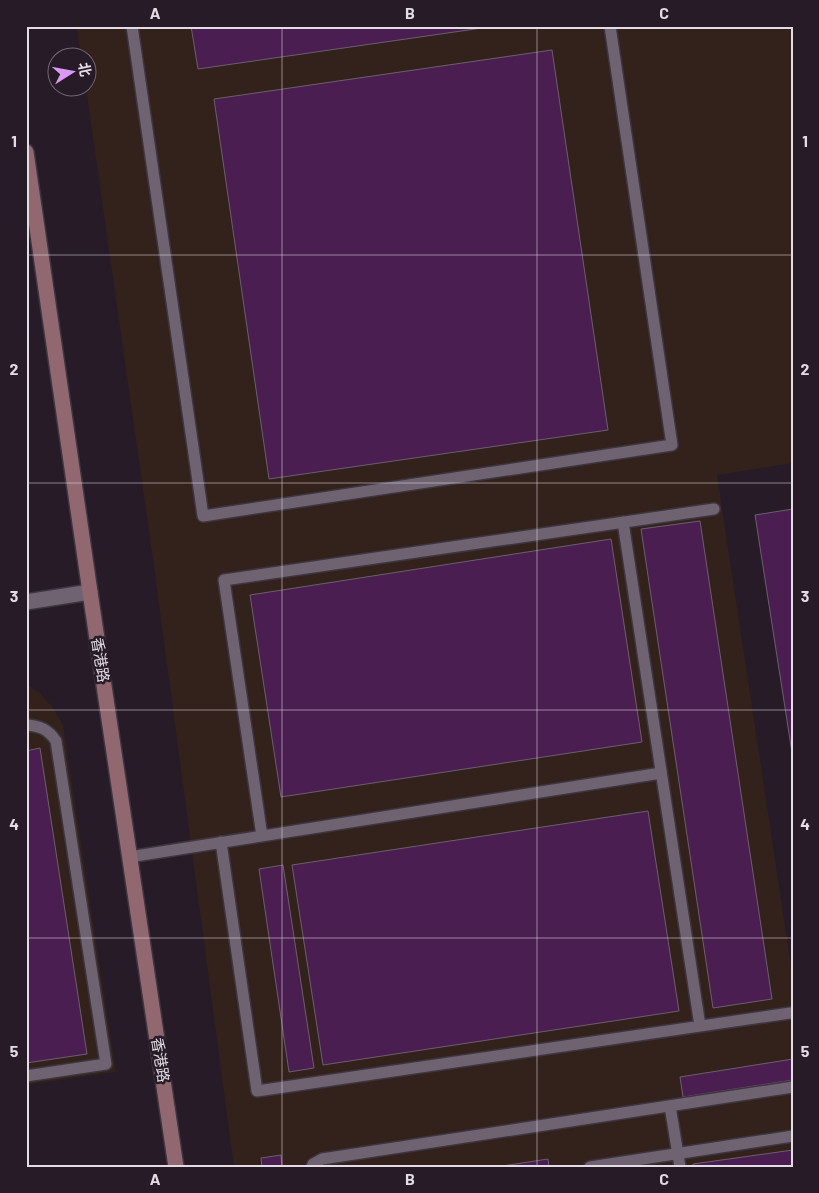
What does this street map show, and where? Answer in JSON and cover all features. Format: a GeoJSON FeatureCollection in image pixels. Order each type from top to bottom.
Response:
{"type":"FeatureCollection","features":[{"type":"Feature","properties":{"kind":"street","name":"香港路"},"geometry":{"type":"LineString","coordinates":[[26,152],[32,235],[90,592],[176,1167]]}},
{"type":"Feature","properties":{"kind":"street"},"geometry":{"type":"LineString","coordinates":[[26,602],[90,592]]}},
{"type":"Feature","properties":{"kind":"lane"},"geometry":{"type":"LineString","coordinates":[[132,26],[203,516],[672,444],[610,26]]}},
{"type":"Feature","properties":{"kind":"lane"},"geometry":{"type":"LineString","coordinates":[[262,836],[224,580],[714,509]]}},
{"type":"Feature","properties":{"kind":"lane"},"geometry":{"type":"LineString","coordinates":[[623,522],[700,1026]]}},
{"type":"Feature","properties":{"kind":"lane"},"geometry":{"type":"LineString","coordinates":[[26,726],[39,726],[50,732],[56,740],[106,1064],[26,1076]]}},
{"type":"Feature","properties":{"kind":"lane"},"geometry":{"type":"LineString","coordinates":[[129,857],[661,773]]}},
{"type":"Feature","properties":{"kind":"lane"},"geometry":{"type":"LineString","coordinates":[[221,842],[257,1091],[790,1013]]}},
{"type":"Feature","properties":{"kind":"lane"},"geometry":{"type":"LineString","coordinates":[[312,1167],[313,1164],[322,1158],[793,1087]]}},
{"type":"Feature","properties":{"kind":"lane"},"geometry":{"type":"LineString","coordinates":[[670,1106],[680,1167]]}},
{"type":"Feature","properties":{"kind":"lane"},"geometry":{"type":"LineString","coordinates":[[590,1167],[793,1136]]}},
{"type":"Feature","properties":{"kind":"shaded area"},"geometry":{"type":"Polygon","coordinates":[[[77,26],[793,26],[793,463],[717,475],[793,979],[793,1167],[234,1167],[153,559],[87,98],[98,98],[98,48],[80,48],[77,26]]]}},
{"type":"Feature","properties":{"kind":"shaded area"},"geometry":{"type":"Polygon","coordinates":[[[26,684],[40,693],[54,709],[63,725],[116,1072],[26,1085],[26,684]]]}},
{"type":"Feature","properties":{"kind":"building"},"geometry":{"type":"Polygon","coordinates":[[[191,26],[496,26],[198,69],[191,26]]]}},
{"type":"Feature","properties":{"kind":"building"},"geometry":{"type":"Polygon","coordinates":[[[552,50],[608,430],[269,479],[214,99],[552,50]]]}},
{"type":"Feature","properties":{"kind":"building"},"geometry":{"type":"Polygon","coordinates":[[[793,509],[793,759],[755,515],[793,509]]]}},
{"type":"Feature","properties":{"kind":"building"},"geometry":{"type":"Polygon","coordinates":[[[700,521],[772,999],[713,1008],[641,529],[700,521]]]}},
{"type":"Feature","properties":{"kind":"building"},"geometry":{"type":"Polygon","coordinates":[[[611,539],[642,742],[281,797],[250,595],[611,539]]]}},
{"type":"Feature","properties":{"kind":"building"},"geometry":{"type":"Polygon","coordinates":[[[40,748],[87,1054],[26,1063],[26,751],[40,748]]]}},
{"type":"Feature","properties":{"kind":"building"},"geometry":{"type":"Polygon","coordinates":[[[648,811],[679,1011],[323,1065],[292,865],[648,811]]]}},
{"type":"Feature","properties":{"kind":"building"},"geometry":{"type":"Polygon","coordinates":[[[283,865],[314,1068],[289,1072],[259,869],[283,865]]]}},
{"type":"Feature","properties":{"kind":"building"},"geometry":{"type":"Polygon","coordinates":[[[793,1059],[793,1080],[683,1097],[680,1077],[793,1059]]]}},
{"type":"Feature","properties":{"kind":"building"},"geometry":{"type":"Polygon","coordinates":[[[793,1150],[793,1167],[693,1167],[693,1164],[793,1150]]]}},
{"type":"Feature","properties":{"kind":"building"},"geometry":{"type":"Polygon","coordinates":[[[281,1155],[282,1167],[262,1167],[261,1158],[281,1155]]]}},
{"type":"Feature","properties":{"kind":"building"},"geometry":{"type":"Polygon","coordinates":[[[548,1159],[549,1167],[496,1167],[548,1159]]]}}]}
